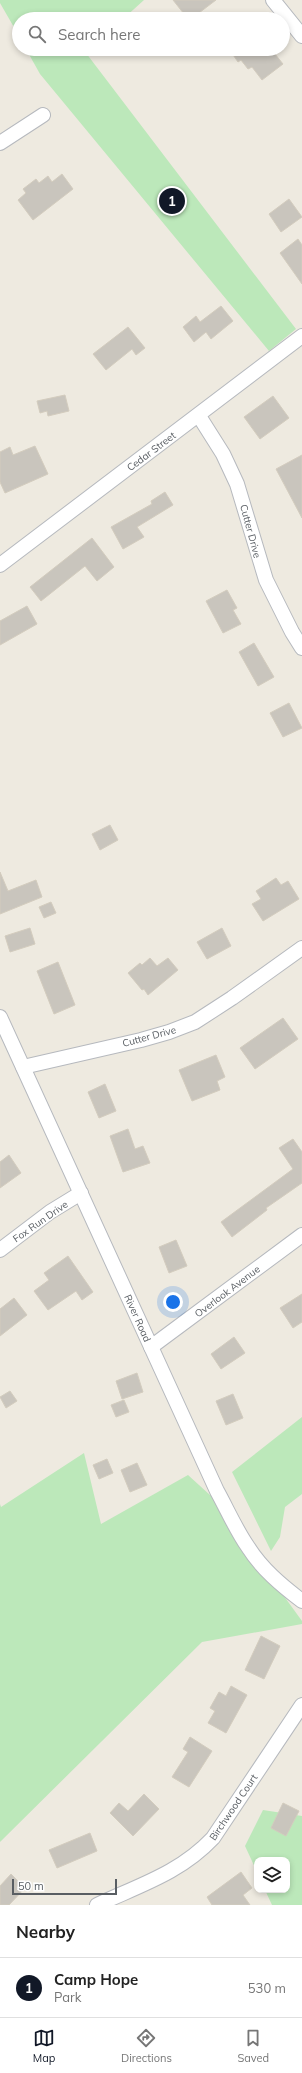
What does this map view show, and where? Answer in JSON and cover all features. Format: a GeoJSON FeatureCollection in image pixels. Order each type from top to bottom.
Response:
{"type":"FeatureCollection","features":[{"type":"Feature","properties":{"kind":"street"},"geometry":{"type":"LineString","coordinates":[[274,0],[283,12]]}},
{"type":"Feature","properties":{"kind":"street"},"geometry":{"type":"LineString","coordinates":[[290,21],[302,36]]}},
{"type":"Feature","properties":{"kind":"street"},"geometry":{"type":"LineString","coordinates":[[0,143],[43,116]]}},
{"type":"Feature","properties":{"kind":"street","name":"Cedar Street"},"geometry":{"type":"LineString","coordinates":[[0,565],[199,416],[302,336]]}},
{"type":"Feature","properties":{"kind":"street","name":"Cutter Drive"},"geometry":{"type":"LineString","coordinates":[[199,416],[223,454],[237,484],[266,580],[292,632],[302,648]]}},
{"type":"Feature","properties":{"kind":"street","name":"Cutter Drive"},"geometry":{"type":"LineString","coordinates":[[23,1067],[141,1040],[169,1032],[195,1022],[232,998],[302,948]]}},
{"type":"Feature","properties":{"kind":"street","name":"River Road"},"geometry":{"type":"LineString","coordinates":[[0,1017],[152,1347],[216,1491],[247,1547],[265,1570],[281,1585],[302,1601]]}},
{"type":"Feature","properties":{"kind":"street","name":"Fox Run Drive"},"geometry":{"type":"LineString","coordinates":[[0,1250],[50,1212],[81,1192]]}},
{"type":"Feature","properties":{"kind":"street","name":"Overlook Avenue"},"geometry":{"type":"LineString","coordinates":[[152,1347],[302,1235]]}},
{"type":"Feature","properties":{"kind":"street","name":"Birchwood Court"},"geometry":{"type":"LineString","coordinates":[[97,1905],[168,1873],[185,1864],[200,1852],[213,1838],[302,1705]]}},
{"type":"Feature","properties":{"kind":"green space"},"geometry":{"type":"Polygon","coordinates":[[[0,0],[144,0],[131,12],[12,12],[12,24],[0,3],[0,0]]]}},
{"type":"Feature","properties":{"kind":"green space"},"geometry":{"type":"Polygon","coordinates":[[[30,56],[88,56],[296,329],[269,351],[40,74],[30,56]]]}},
{"type":"Feature","properties":{"kind":"green space"},"geometry":{"type":"Polygon","coordinates":[[[302,1417],[302,1494],[285,1507],[280,1537],[271,1551],[232,1472],[302,1417]]]}},
{"type":"Feature","properties":{"kind":"green space"},"geometry":{"type":"Polygon","coordinates":[[[84,1453],[101,1524],[188,1475],[210,1495],[217,1491],[265,1570],[302,1621],[302,1624],[202,1642],[0,1842],[0,1504],[1,1507],[84,1453]]]}},
{"type":"Feature","properties":{"kind":"green space"},"geometry":{"type":"Polygon","coordinates":[[[263,1810],[302,1816],[302,1905],[272,1905],[266,1893],[290,1893],[290,1857],[254,1857],[254,1866],[245,1846],[263,1810]]]}},
{"type":"Feature","properties":{"kind":"building"},"geometry":{"type":"Polygon","coordinates":[[[173,0],[216,0],[200,12],[182,12],[173,0]]]}},
{"type":"Feature","properties":{"kind":"building"},"geometry":{"type":"Polygon","coordinates":[[[234,56],[277,56],[283,64],[262,80],[252,67],[248,69],[241,60],[238,62],[234,56]]]}},
{"type":"Feature","properties":{"kind":"building"},"geometry":{"type":"Polygon","coordinates":[[[62,174],[73,189],[33,220],[18,200],[26,193],[23,189],[36,179],[39,183],[48,176],[52,182],[62,174]]]}},
{"type":"Feature","properties":{"kind":"building"},"geometry":{"type":"Polygon","coordinates":[[[289,199],[302,217],[281,232],[269,214],[289,199]]]}},
{"type":"Feature","properties":{"kind":"building"},"geometry":{"type":"Polygon","coordinates":[[[298,239],[302,245],[302,284],[280,253],[298,239]]]}},
{"type":"Feature","properties":{"kind":"building"},"geometry":{"type":"Polygon","coordinates":[[[221,306],[233,321],[211,339],[206,332],[194,342],[183,327],[196,316],[200,322],[221,306]]]}},
{"type":"Feature","properties":{"kind":"building"},"geometry":{"type":"Polygon","coordinates":[[[128,327],[145,348],[136,355],[132,349],[106,370],[93,354],[128,327]]]}},
{"type":"Feature","properties":{"kind":"building"},"geometry":{"type":"Polygon","coordinates":[[[65,395],[69,411],[48,416],[47,411],[40,413],[37,401],[65,395]]]}},
{"type":"Feature","properties":{"kind":"building"},"geometry":{"type":"Polygon","coordinates":[[[273,396],[289,418],[260,439],[244,417],[273,396]]]}},
{"type":"Feature","properties":{"kind":"building"},"geometry":{"type":"Polygon","coordinates":[[[35,446],[48,474],[5,493],[0,482],[0,452],[10,447],[13,455],[35,446]]]}},
{"type":"Feature","properties":{"kind":"building"},"geometry":{"type":"Polygon","coordinates":[[[302,455],[302,518],[276,469],[302,455]]]}},
{"type":"Feature","properties":{"kind":"building"},"geometry":{"type":"Polygon","coordinates":[[[165,492],[173,505],[137,527],[144,537],[123,549],[111,527],[152,504],[151,501],[165,492]]]}},
{"type":"Feature","properties":{"kind":"building"},"geometry":{"type":"Polygon","coordinates":[[[92,538],[114,567],[97,581],[85,566],[41,601],[30,587],[92,538]]]}},
{"type":"Feature","properties":{"kind":"building"},"geometry":{"type":"Polygon","coordinates":[[[227,590],[237,608],[233,610],[241,624],[223,633],[206,601],[227,590]]]}},
{"type":"Feature","properties":{"kind":"building"},"geometry":{"type":"Polygon","coordinates":[[[27,606],[37,624],[0,645],[0,621],[27,606]]]}},
{"type":"Feature","properties":{"kind":"building"},"geometry":{"type":"Polygon","coordinates":[[[254,643],[274,677],[258,686],[239,652],[254,643]]]}},
{"type":"Feature","properties":{"kind":"building"},"geometry":{"type":"Polygon","coordinates":[[[289,703],[302,728],[283,737],[270,713],[289,703]]]}},
{"type":"Feature","properties":{"kind":"building"},"geometry":{"type":"Polygon","coordinates":[[[110,825],[118,840],[100,850],[92,834],[110,825]]]}},
{"type":"Feature","properties":{"kind":"building"},"geometry":{"type":"Polygon","coordinates":[[[0,872],[8,891],[36,880],[42,897],[0,914],[0,872]]]}},
{"type":"Feature","properties":{"kind":"building"},"geometry":{"type":"Polygon","coordinates":[[[276,878],[281,885],[288,881],[299,899],[263,921],[252,904],[261,899],[256,891],[276,878]]]}},
{"type":"Feature","properties":{"kind":"building"},"geometry":{"type":"Polygon","coordinates":[[[51,902],[56,913],[44,918],[39,907],[51,902]]]}},
{"type":"Feature","properties":{"kind":"building"},"geometry":{"type":"Polygon","coordinates":[[[30,928],[35,944],[10,952],[5,936],[30,928]]]}},
{"type":"Feature","properties":{"kind":"building"},"geometry":{"type":"Polygon","coordinates":[[[222,928],[231,946],[207,959],[197,942],[222,928]]]}},
{"type":"Feature","properties":{"kind":"building"},"geometry":{"type":"Polygon","coordinates":[[[150,958],[157,966],[168,958],[178,970],[148,995],[128,973],[140,963],[142,965],[150,958]]]}},
{"type":"Feature","properties":{"kind":"building"},"geometry":{"type":"Polygon","coordinates":[[[58,962],[75,1005],[54,1014],[37,971],[58,962]]]}},
{"type":"Feature","properties":{"kind":"building"},"geometry":{"type":"Polygon","coordinates":[[[283,1018],[298,1039],[255,1069],[240,1048],[283,1018]]]}},
{"type":"Feature","properties":{"kind":"building"},"geometry":{"type":"Polygon","coordinates":[[[216,1055],[225,1077],[217,1081],[220,1090],[192,1101],[179,1070],[216,1055]]]}},
{"type":"Feature","properties":{"kind":"building"},"geometry":{"type":"Polygon","coordinates":[[[105,1084],[116,1111],[99,1118],[88,1092],[105,1084]]]}},
{"type":"Feature","properties":{"kind":"building"},"geometry":{"type":"Polygon","coordinates":[[[128,1129],[135,1149],[143,1146],[150,1163],[123,1172],[110,1136],[128,1129]]]}},
{"type":"Feature","properties":{"kind":"building"},"geometry":{"type":"Polygon","coordinates":[[[293,1139],[302,1152],[302,1183],[266,1208],[267,1210],[232,1237],[221,1222],[293,1169],[279,1148],[293,1139]]]}},
{"type":"Feature","properties":{"kind":"building"},"geometry":{"type":"Polygon","coordinates":[[[9,1155],[21,1173],[0,1188],[0,1162],[9,1155]]]}},
{"type":"Feature","properties":{"kind":"building"},"geometry":{"type":"Polygon","coordinates":[[[176,1240],[187,1266],[169,1273],[159,1247],[176,1240]]]}},
{"type":"Feature","properties":{"kind":"building"},"geometry":{"type":"Polygon","coordinates":[[[68,1256],[93,1292],[82,1300],[76,1291],[48,1310],[34,1291],[49,1280],[44,1273],[68,1256]]]}},
{"type":"Feature","properties":{"kind":"building"},"geometry":{"type":"Polygon","coordinates":[[[302,1294],[302,1322],[293,1328],[280,1308],[302,1294]]]}},
{"type":"Feature","properties":{"kind":"building"},"geometry":{"type":"Polygon","coordinates":[[[14,1298],[27,1315],[0,1336],[0,1309],[14,1298]]]}},
{"type":"Feature","properties":{"kind":"building"},"geometry":{"type":"Polygon","coordinates":[[[234,1337],[245,1353],[221,1369],[211,1354],[234,1337]]]}},
{"type":"Feature","properties":{"kind":"building"},"geometry":{"type":"Polygon","coordinates":[[[137,1373],[143,1392],[122,1399],[116,1381],[137,1373]]]}},
{"type":"Feature","properties":{"kind":"building"},"geometry":{"type":"Polygon","coordinates":[[[10,1391],[17,1401],[6,1408],[0,1397],[10,1391]]]}},
{"type":"Feature","properties":{"kind":"building"},"geometry":{"type":"Polygon","coordinates":[[[233,1394],[243,1418],[226,1425],[216,1401],[233,1394]]]}},
{"type":"Feature","properties":{"kind":"building"},"geometry":{"type":"Polygon","coordinates":[[[124,1400],[129,1412],[116,1417],[111,1405],[124,1400]]]}},
{"type":"Feature","properties":{"kind":"building"},"geometry":{"type":"Polygon","coordinates":[[[107,1459],[113,1473],[99,1479],[93,1465],[107,1459]]]}},
{"type":"Feature","properties":{"kind":"building"},"geometry":{"type":"Polygon","coordinates":[[[137,1463],[147,1485],[130,1492],[121,1470],[137,1463]]]}},
{"type":"Feature","properties":{"kind":"building"},"geometry":{"type":"Polygon","coordinates":[[[261,1636],[280,1646],[264,1679],[245,1670],[261,1636]]]}},
{"type":"Feature","properties":{"kind":"building"},"geometry":{"type":"Polygon","coordinates":[[[231,1686],[247,1695],[226,1733],[208,1723],[215,1711],[210,1708],[219,1692],[226,1696],[231,1686]]]}},
{"type":"Feature","properties":{"kind":"building"},"geometry":{"type":"Polygon","coordinates":[[[190,1737],[212,1751],[189,1787],[172,1777],[188,1752],[183,1749],[190,1737]]]}},
{"type":"Feature","properties":{"kind":"building"},"geometry":{"type":"Polygon","coordinates":[[[144,1794],[159,1809],[133,1836],[110,1813],[119,1803],[128,1811],[144,1794]]]}},
{"type":"Feature","properties":{"kind":"building"},"geometry":{"type":"Polygon","coordinates":[[[283,1803],[299,1811],[286,1836],[271,1828],[283,1803]]]}},
{"type":"Feature","properties":{"kind":"building"},"geometry":{"type":"Polygon","coordinates":[[[90,1833],[97,1851],[57,1868],[49,1850],[90,1833]]]}},
{"type":"Feature","properties":{"kind":"building"},"geometry":{"type":"Polygon","coordinates":[[[241,1872],[252,1888],[243,1895],[250,1905],[212,1905],[207,1897],[241,1872]]]}},
{"type":"Feature","properties":{"kind":"building"},"geometry":{"type":"Polygon","coordinates":[[[11,1874],[25,1888],[9,1905],[0,1905],[0,1886],[11,1874]]]}},
{"type":"Feature","properties":{"kind":"place","name":"Camp Hope"},"geometry":{"type":"Point","coordinates":[172,201]}}]}
